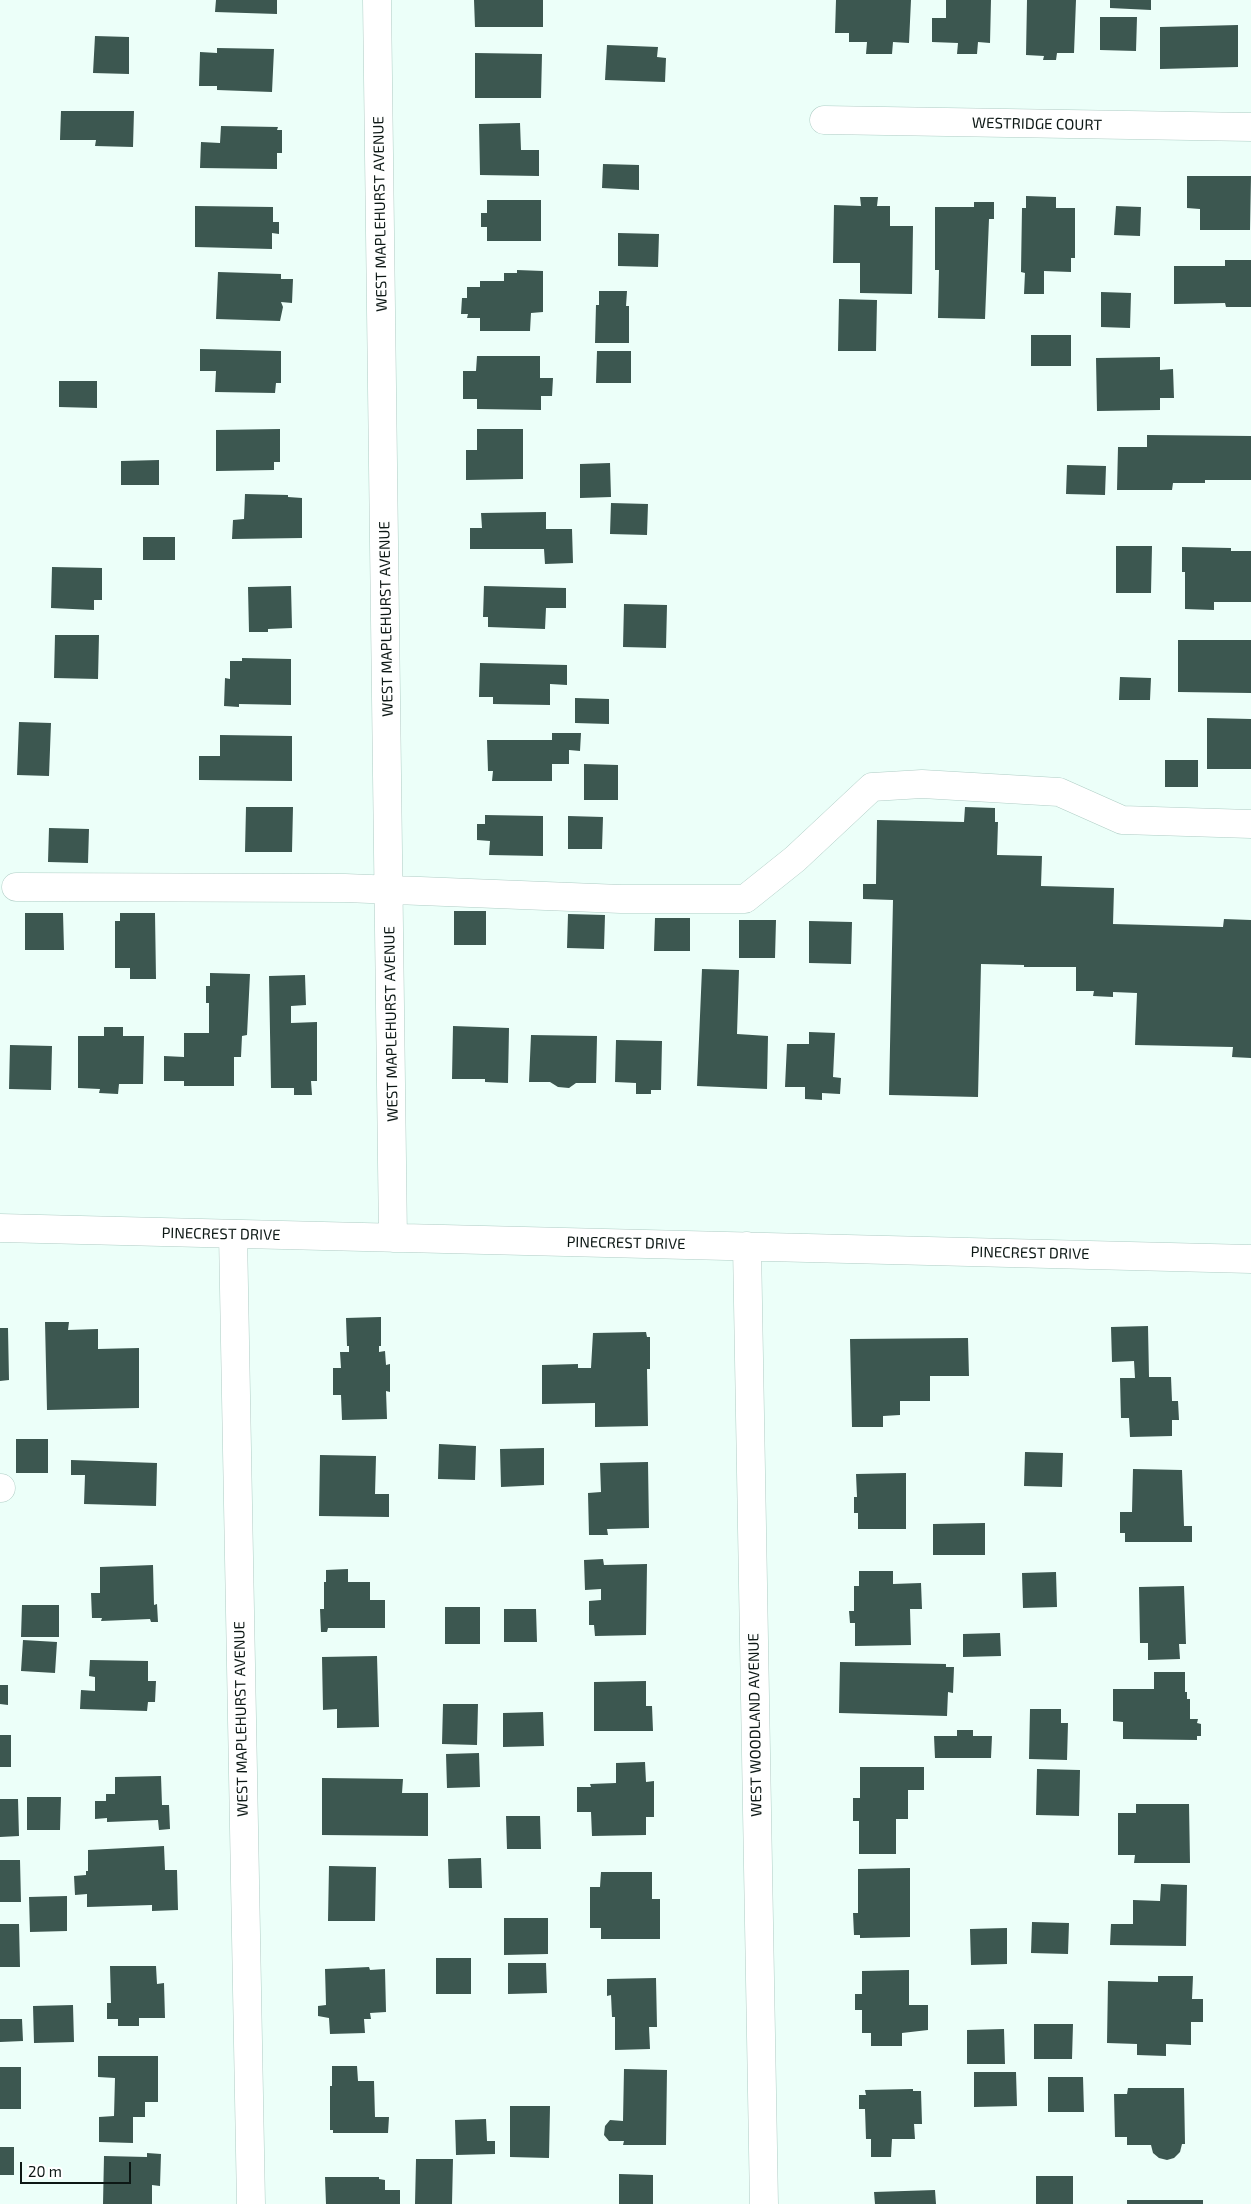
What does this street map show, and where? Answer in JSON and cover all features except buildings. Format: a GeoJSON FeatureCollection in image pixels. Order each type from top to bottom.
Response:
{"type":"FeatureCollection","features":[{"type":"Feature","properties":{"kind":"street","name":"WEST MAPLEHURST AVENUE"},"geometry":{"type":"LineString","coordinates":[[377,0],[390,889],[393,1238]]}},
{"type":"Feature","properties":{"kind":"street","name":"WESTRIDGE COURT"},"geometry":{"type":"LineString","coordinates":[[824,120],[1251,128]]}},
{"type":"Feature","properties":{"kind":"street"},"geometry":{"type":"LineString","coordinates":[[16,887],[390,889],[621,899],[745,899],[795,859],[872,787],[922,784],[1059,792],[1122,820],[1251,824]]}},
{"type":"Feature","properties":{"kind":"street","name":"PINECREST DRIVE"},"geometry":{"type":"LineString","coordinates":[[0,1228],[1251,1259]]}},
{"type":"Feature","properties":{"kind":"street","name":"WEST MAPLEHURST AVENUE"},"geometry":{"type":"LineString","coordinates":[[233,1234],[251,2204]]}},
{"type":"Feature","properties":{"kind":"street","name":"WEST WOODLAND AVENUE"},"geometry":{"type":"LineString","coordinates":[[747,1246],[764,2204]]}}]}
